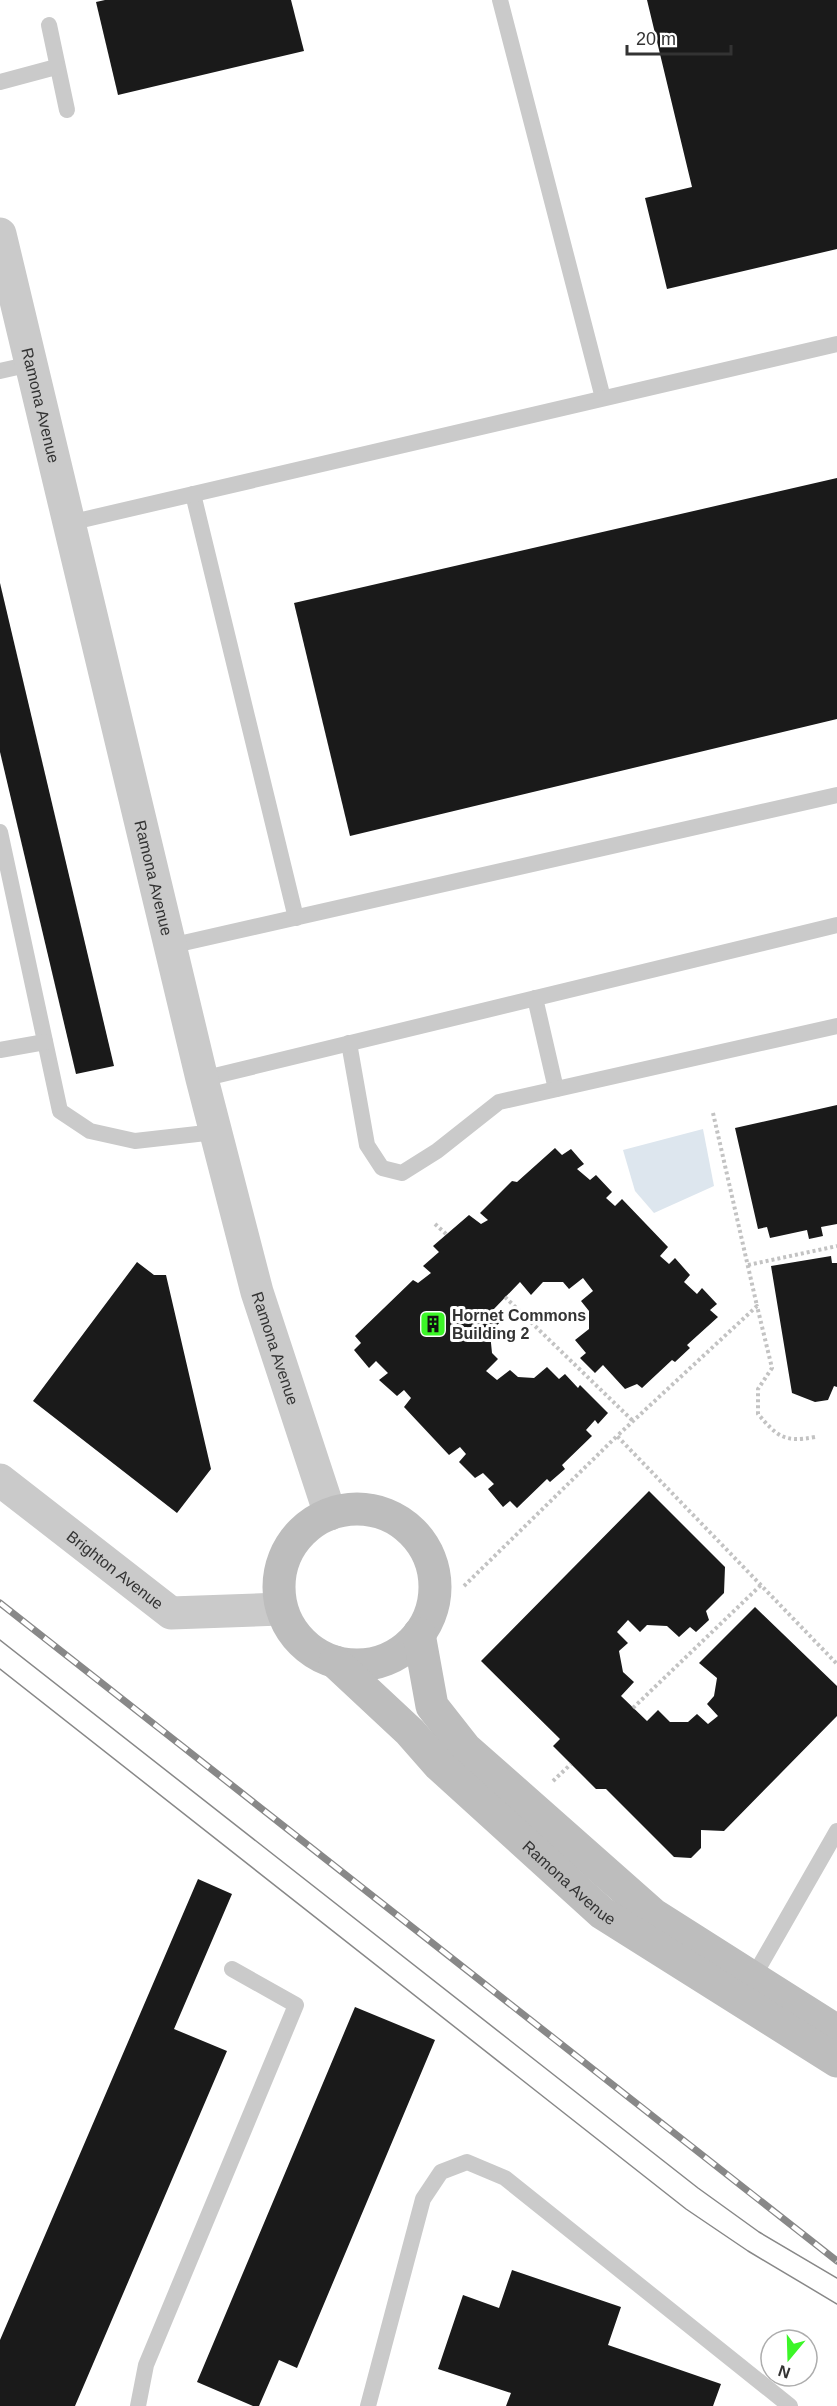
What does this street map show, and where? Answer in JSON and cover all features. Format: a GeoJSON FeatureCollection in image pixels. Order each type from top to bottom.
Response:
{"type":"FeatureCollection","features":[{"type":"Feature","properties":{"kind":"main road","name":"Ramona Avenue"},"geometry":{"type":"LineString","coordinates":[[335,1662],[361,1665],[386,1660],[408,1647],[424,1627],[434,1604],[435,1578],[428,1553],[414,1532],[393,1517],[368,1509],[342,1510],[317,1518],[297,1535],[284,1557],[278,1583],[281,1609],[292,1632],[311,1650],[335,1662],[410,1732],[440,1765],[602,1913],[745,1990],[837,2031]]}},
{"type":"Feature","properties":{"kind":"main road","name":"Ramona Avenue"},"geometry":{"type":"LineString","coordinates":[[419,1634],[432,1706],[465,1748],[654,1915],[745,1990],[837,2061]]}},
{"type":"Feature","properties":{"kind":"street","name":"Ramona Avenue"},"geometry":{"type":"LineString","coordinates":[[0,234],[15,367],[69,523],[202,1079],[256,1292],[330,1514]]}},
{"type":"Feature","properties":{"kind":"street","name":"Brighton Avenue"},"geometry":{"type":"LineString","coordinates":[[0,1480],[171,1613],[281,1609]]}},
{"type":"Feature","properties":{"kind":"lane"},"geometry":{"type":"LineString","coordinates":[[500,0],[603,398]]}},
{"type":"Feature","properties":{"kind":"lane"},"geometry":{"type":"LineString","coordinates":[[49,24],[56,67],[67,110]]}},
{"type":"Feature","properties":{"kind":"lane"},"geometry":{"type":"LineString","coordinates":[[0,82],[56,67]]}},
{"type":"Feature","properties":{"kind":"lane"},"geometry":{"type":"LineString","coordinates":[[69,523],[837,344]]}},
{"type":"Feature","properties":{"kind":"lane"},"geometry":{"type":"LineString","coordinates":[[194,494],[296,918]]}},
{"type":"Feature","properties":{"kind":"lane"},"geometry":{"type":"LineString","coordinates":[[170,946],[837,795]]}},
{"type":"Feature","properties":{"kind":"lane"},"geometry":{"type":"LineString","coordinates":[[0,832],[60,1111],[90,1131],[135,1141],[215,1132]]}},
{"type":"Feature","properties":{"kind":"lane"},"geometry":{"type":"LineString","coordinates":[[202,1079],[837,925]]}},
{"type":"Feature","properties":{"kind":"lane"},"geometry":{"type":"LineString","coordinates":[[535,998],[556,1089]]}},
{"type":"Feature","properties":{"kind":"lane"},"geometry":{"type":"LineString","coordinates":[[349,1043],[367,1145],[382,1168],[402,1173],[437,1151],[499,1102],[837,1026]]}},
{"type":"Feature","properties":{"kind":"lane"},"geometry":{"type":"LineString","coordinates":[[0,1050],[45,1042]]}},
{"type":"Feature","properties":{"kind":"lane"},"geometry":{"type":"LineString","coordinates":[[745,1990],[837,1831]]}},
{"type":"Feature","properties":{"kind":"lane"},"geometry":{"type":"LineString","coordinates":[[138,2406],[146,2365],[296,2005],[232,1969]]}},
{"type":"Feature","properties":{"kind":"lane"},"geometry":{"type":"LineString","coordinates":[[368,2406],[423,2199],[441,2172],[467,2162],[505,2178],[790,2406]]}},
{"type":"Feature","properties":{"kind":"path"},"geometry":{"type":"LineString","coordinates":[[713,1113],[772,1368],[758,1389],[758,1414],[775,1433],[797,1441],[814,1437]]}},
{"type":"Feature","properties":{"kind":"path"},"geometry":{"type":"LineString","coordinates":[[435,1224],[446,1234]]}},
{"type":"Feature","properties":{"kind":"path"},"geometry":{"type":"LineString","coordinates":[[748,1265],[837,1246]]}},
{"type":"Feature","properties":{"kind":"path"},"geometry":{"type":"LineString","coordinates":[[505,1297],[633,1421]]}},
{"type":"Feature","properties":{"kind":"path"},"geometry":{"type":"LineString","coordinates":[[464,1586],[633,1421],[757,1306]]}},
{"type":"Feature","properties":{"kind":"path"},"geometry":{"type":"LineString","coordinates":[[617,1437],[762,1584],[837,1664]]}},
{"type":"Feature","properties":{"kind":"path"},"geometry":{"type":"LineString","coordinates":[[633,1708],[762,1584]]}},
{"type":"Feature","properties":{"kind":"path"},"geometry":{"type":"LineString","coordinates":[[552,1781],[571,1764]]}},
{"type":"Feature","properties":{"kind":"shaded area"},"geometry":{"type":"Polygon","coordinates":[[[703,1129],[714,1186],[654,1213],[635,1191],[623,1150],[703,1129]]]}},
{"type":"Feature","properties":{"kind":"building"},"geometry":{"type":"Polygon","coordinates":[[[105,0],[291,0],[304,51],[118,95],[96,2],[105,0]]]}},
{"type":"Feature","properties":{"kind":"building"},"geometry":{"type":"Polygon","coordinates":[[[647,0],[837,0],[837,249],[667,289],[645,198],[692,187],[647,0]]]}},
{"type":"Feature","properties":{"kind":"building"},"geometry":{"type":"Polygon","coordinates":[[[837,478],[837,719],[350,836],[294,603],[837,478]]]}},
{"type":"Feature","properties":{"kind":"building"},"geometry":{"type":"Polygon","coordinates":[[[0,583],[114,1066],[76,1074],[0,752],[0,583]]]}},
{"type":"Feature","properties":{"kind":"building"},"geometry":{"type":"Polygon","coordinates":[[[837,1105],[837,1224],[821,1227],[823,1236],[809,1239],[807,1230],[770,1238],[767,1227],[758,1229],[735,1128],[837,1105]]]}},
{"type":"Feature","properties":{"kind":"building","name":"Hornet Commons Building 2"},"geometry":{"type":"Polygon","coordinates":[[[555,1148],[562,1155],[571,1149],[584,1164],[577,1169],[590,1180],[596,1175],[612,1192],[606,1198],[615,1206],[622,1199],[668,1247],[660,1256],[669,1264],[675,1258],[690,1275],[684,1282],[697,1294],[702,1288],[717,1304],[710,1310],[718,1317],[687,1345],[690,1348],[675,1362],[672,1360],[642,1388],[637,1384],[625,1389],[603,1365],[595,1373],[580,1358],[586,1353],[575,1340],[589,1329],[589,1311],[581,1301],[593,1291],[583,1278],[569,1289],[563,1282],[543,1282],[531,1295],[520,1282],[493,1310],[502,1320],[490,1333],[492,1353],[498,1359],[486,1371],[497,1380],[510,1370],[518,1377],[534,1378],[547,1367],[559,1379],[565,1374],[578,1388],[580,1385],[608,1413],[598,1424],[595,1420],[586,1430],[592,1436],[562,1465],[565,1469],[550,1482],[547,1479],[517,1508],[510,1501],[503,1507],[488,1489],[494,1484],[483,1473],[475,1478],[459,1462],[466,1454],[460,1447],[449,1455],[404,1407],[411,1398],[404,1390],[397,1396],[379,1380],[388,1373],[376,1361],[369,1368],[354,1350],[361,1343],[355,1336],[413,1280],[418,1283],[431,1273],[423,1266],[439,1252],[433,1246],[469,1215],[481,1224],[488,1220],[480,1213],[512,1181],[517,1182],[555,1148]]]}},
{"type":"Feature","properties":{"kind":"building"},"geometry":{"type":"Polygon","coordinates":[[[831,1256],[832,1263],[837,1263],[837,1387],[834,1386],[828,1400],[815,1402],[792,1393],[771,1266],[831,1256]]]}},
{"type":"Feature","properties":{"kind":"building"},"geometry":{"type":"Polygon","coordinates":[[[137,1262],[154,1275],[166,1275],[211,1469],[177,1513],[33,1401],[137,1262]]]}},
{"type":"Feature","properties":{"kind":"building"},"geometry":{"type":"Polygon","coordinates":[[[649,1491],[725,1567],[724,1593],[706,1611],[709,1620],[696,1632],[690,1627],[679,1637],[667,1626],[647,1625],[640,1632],[628,1620],[617,1632],[628,1643],[619,1651],[623,1672],[634,1682],[621,1696],[647,1721],[658,1710],[670,1722],[688,1722],[697,1714],[708,1724],[718,1716],[707,1704],[714,1696],[717,1678],[699,1663],[755,1607],[837,1686],[837,1716],[724,1831],[701,1830],[701,1848],[691,1858],[674,1857],[606,1789],[596,1789],[553,1746],[560,1739],[481,1661],[649,1491]]]}},
{"type":"Feature","properties":{"kind":"building"},"geometry":{"type":"Polygon","coordinates":[[[198,1879],[232,1894],[174,2029],[227,2051],[75,2406],[0,2406],[0,2340],[198,1879]]]}},
{"type":"Feature","properties":{"kind":"building"},"geometry":{"type":"Polygon","coordinates":[[[355,2007],[435,2040],[297,2368],[279,2360],[259,2406],[253,2406],[197,2382],[355,2007]]]}},
{"type":"Feature","properties":{"kind":"building"},"geometry":{"type":"Polygon","coordinates":[[[512,2270],[621,2307],[608,2345],[721,2384],[713,2406],[506,2406],[511,2393],[438,2369],[463,2295],[499,2308],[512,2270]]]}},
{"type":"Feature","properties":{"kind":"tram line"},"geometry":{"type":"LineString","coordinates":[[0,1640],[698,2188],[759,2232],[837,2278]]}},
{"type":"Feature","properties":{"kind":"tram line"},"geometry":{"type":"LineString","coordinates":[[0,1669],[686,2209],[748,2251],[837,2304]]}},
{"type":"Feature","properties":{"kind":"railway"},"geometry":{"type":"LineString","coordinates":[[0,1603],[837,2261]]}},
{"type":"Feature","properties":{"kind":"place","name":"Hornet Commons Building 2"},"geometry":{"type":"Point","coordinates":[433,1324]}}]}
